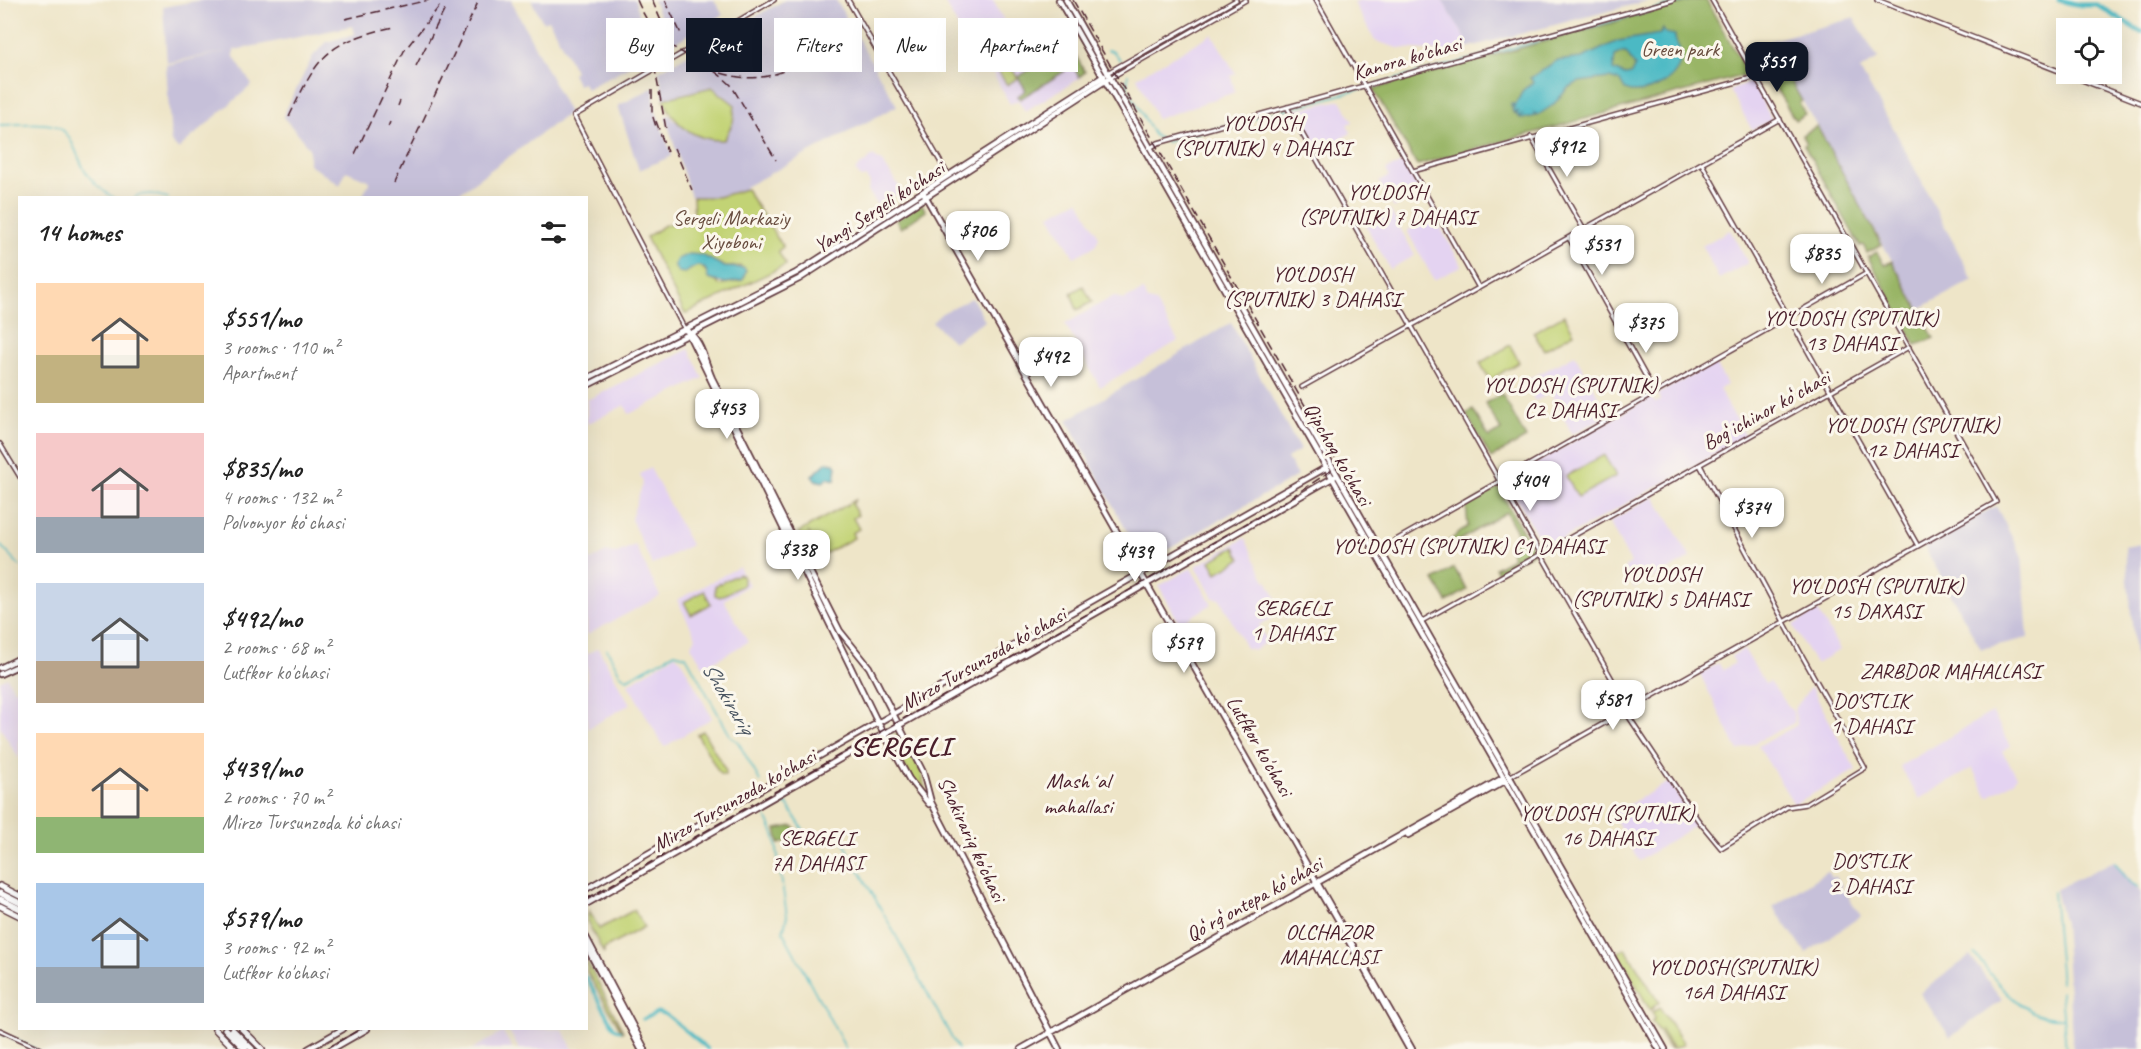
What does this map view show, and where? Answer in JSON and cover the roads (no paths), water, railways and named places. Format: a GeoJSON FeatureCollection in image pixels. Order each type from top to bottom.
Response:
{"type":"FeatureCollection","features":[{"type":"Feature","properties":{"kind":"highway"},"geometry":{"type":"LineString","coordinates":[[0,886],[18,895]]}},
{"type":"Feature","properties":{"kind":"highway"},"geometry":{"type":"LineString","coordinates":[[0,893],[18,902]]}},
{"type":"Feature","properties":{"kind":"highway"},"geometry":{"type":"LineString","coordinates":[[0,899],[18,908]]}},
{"type":"Feature","properties":{"kind":"highway"},"geometry":{"type":"LineString","coordinates":[[0,906],[18,915]]}},
{"type":"Feature","properties":{"kind":"highway"},"geometry":{"type":"LineString","coordinates":[[216,1030],[235,1049]]}},
{"type":"Feature","properties":{"kind":"highway"},"geometry":{"type":"LineString","coordinates":[[243,1030],[262,1049]]}},
{"type":"Feature","properties":{"kind":"highway"},"geometry":{"type":"LineString","coordinates":[[232,1031],[244,1048]]}},
{"type":"Feature","properties":{"kind":"highway"},"geometry":{"type":"LineString","coordinates":[[232,1031],[252,1049]]}},
{"type":"Feature","properties":{"kind":"main road","name":"Qipchoq ko'chasi"},"geometry":{"type":"LineString","coordinates":[[1059,0],[1073,18]]}},
{"type":"Feature","properties":{"kind":"main road","name":"Qipchoq ko'chasi"},"geometry":{"type":"LineString","coordinates":[[1066,0],[1073,18]]}},
{"type":"Feature","properties":{"kind":"main road","name":"Qipchoq ko'chasi"},"geometry":{"type":"LineString","coordinates":[[1078,27],[1220,275]]}},
{"type":"Feature","properties":{"kind":"main road","name":"Yangi Sergeli ko'chasi"},"geometry":{"type":"LineString","coordinates":[[588,379],[600,376],[691,334],[799,279],[1106,77]]}},
{"type":"Feature","properties":{"kind":"main road","name":"Qipchoq ko'chasi"},"geometry":{"type":"LineString","coordinates":[[1142,139],[1150,148],[1258,343],[1659,1049]]}},
{"type":"Feature","properties":{"kind":"main road","name":"Yangi Sergeli ko'chasi"},"geometry":{"type":"LineString","coordinates":[[588,385],[685,330],[796,273],[925,195]]}},
{"type":"Feature","properties":{"kind":"main road","name":"Lutfkor ko'chasi"},"geometry":{"type":"LineString","coordinates":[[925,195],[1410,1049]]}},
{"type":"Feature","properties":{"kind":"main road"},"geometry":{"type":"LineString","coordinates":[[685,330],[691,334]]}},
{"type":"Feature","properties":{"kind":"main road","name":"Shokirariq ko'chasi"},"geometry":{"type":"LineString","coordinates":[[691,334],[707,377],[840,631],[869,668],[894,715],[923,772],[931,802],[1050,1034]]}},
{"type":"Feature","properties":{"kind":"main road","name":"Mirzo Tursunzoda koʻchasi"},"geometry":{"type":"LineString","coordinates":[[894,715],[1328,466]]}},
{"type":"Feature","properties":{"kind":"main road","name":"Mirzo Tursunzoda koʻchasi"},"geometry":{"type":"LineString","coordinates":[[899,726],[1335,477]]}},
{"type":"Feature","properties":{"kind":"main road"},"geometry":{"type":"LineString","coordinates":[[1218,529],[1224,540]]}},
{"type":"Feature","properties":{"kind":"main road","name":"Shokirariq ko'chasi"},"geometry":{"type":"LineString","coordinates":[[788,531],[879,723],[909,779],[929,803],[1058,1049]]}},
{"type":"Feature","properties":{"kind":"main road","name":"Qipchoq ko'chasi"},"geometry":{"type":"LineString","coordinates":[[1374,545],[1421,622],[1453,685]]}},
{"type":"Feature","properties":{"kind":"main road"},"geometry":{"type":"LineString","coordinates":[[1162,561],[1162,568],[1168,572]]}},
{"type":"Feature","properties":{"kind":"main road"},"geometry":{"type":"LineString","coordinates":[[1119,585],[1125,589],[1126,596]]}},
{"type":"Feature","properties":{"kind":"main road"},"geometry":{"type":"LineString","coordinates":[[992,657],[992,663],[999,669]]}},
{"type":"Feature","properties":{"kind":"main road"},"geometry":{"type":"LineString","coordinates":[[0,668],[18,659]]}},
{"type":"Feature","properties":{"kind":"main road"},"geometry":{"type":"LineString","coordinates":[[0,674],[18,666]]}},
{"type":"Feature","properties":{"kind":"main road","name":"Mirzo Tursunzoda ko'chasi"},"geometry":{"type":"LineString","coordinates":[[588,888],[894,715]]}},
{"type":"Feature","properties":{"kind":"main road","name":"Mirzo Tursunzoda ko'chasi"},"geometry":{"type":"LineString","coordinates":[[588,903],[899,726]]}},
{"type":"Feature","properties":{"kind":"main road"},"geometry":{"type":"LineString","coordinates":[[811,763],[815,773]]}},
{"type":"Feature","properties":{"kind":"main road","name":"Qoʻrgʻontepa koʻchasi"},"geometry":{"type":"LineString","coordinates":[[1021,1049],[1506,779]]}},
{"type":"Feature","properties":{"kind":"main road"},"geometry":{"type":"LineString","coordinates":[[691,831],[691,838],[696,841]]}},
{"type":"Feature","properties":{"kind":"main road"},"geometry":{"type":"LineString","coordinates":[[588,941],[643,1049]]}},
{"type":"Feature","properties":{"kind":"main road"},"geometry":{"type":"LineString","coordinates":[[588,950],[643,1049]]}},
{"type":"Feature","properties":{"kind":"main road","name":"Qipchoq ko'chasi"},"geometry":{"type":"LineString","coordinates":[[1616,970],[1665,1049]]}},
{"type":"Feature","properties":{"kind":"main road"},"geometry":{"type":"LineString","coordinates":[[308,1049],[342,1030]]}},
{"type":"Feature","properties":{"kind":"main road"},"geometry":{"type":"LineString","coordinates":[[332,1049],[365,1030]]}},
{"type":"Feature","properties":{"kind":"main road","name":"Qoʻrgʻontepa koʻchasi"},"geometry":{"type":"LineString","coordinates":[[1026,1049],[1050,1034]]}},
{"type":"Feature","properties":{"kind":"street"},"geometry":{"type":"LineString","coordinates":[[685,330],[574,116],[774,0]]}},
{"type":"Feature","properties":{"kind":"street"},"geometry":{"type":"LineString","coordinates":[[848,0],[950,178]]}},
{"type":"Feature","properties":{"kind":"street"},"geometry":{"type":"LineString","coordinates":[[1106,77],[1119,67],[1236,0]]}},
{"type":"Feature","properties":{"kind":"street"},"geometry":{"type":"LineString","coordinates":[[1106,77],[1122,71],[1246,0]]}},
{"type":"Feature","properties":{"kind":"street"},"geometry":{"type":"LineString","coordinates":[[1316,0],[1479,288]]}},
{"type":"Feature","properties":{"kind":"street","name":"Kanora ko'chasi"},"geometry":{"type":"LineString","coordinates":[[1150,148],[1673,0]]}},
{"type":"Feature","properties":{"kind":"street"},"geometry":{"type":"LineString","coordinates":[[1712,0],[1909,347]]}},
{"type":"Feature","properties":{"kind":"street"},"geometry":{"type":"LineString","coordinates":[[1877,0],[2141,103]]}},
{"type":"Feature","properties":{"kind":"street"},"geometry":{"type":"LineString","coordinates":[[1197,22],[1200,26]]}},
{"type":"Feature","properties":{"kind":"street"},"geometry":{"type":"LineString","coordinates":[[1119,67],[1122,71]]}},
{"type":"Feature","properties":{"kind":"street"},"geometry":{"type":"LineString","coordinates":[[1413,171],[1755,77]]}},
{"type":"Feature","properties":{"kind":"street"},"geometry":{"type":"LineString","coordinates":[[1289,109],[1627,710],[1721,848],[1787,807],[1806,804],[1865,768],[1699,465]]}},
{"type":"Feature","properties":{"kind":"street"},"geometry":{"type":"LineString","coordinates":[[1302,387],[1780,119]]}},
{"type":"Feature","properties":{"kind":"street"},"geometry":{"type":"LineString","coordinates":[[1532,137],[1584,230]]}},
{"type":"Feature","properties":{"kind":"street"},"geometry":{"type":"LineString","coordinates":[[1702,164],[1918,546]]}},
{"type":"Feature","properties":{"kind":"street"},"geometry":{"type":"LineString","coordinates":[[1569,238],[1655,393]]}},
{"type":"Feature","properties":{"kind":"street"},"geometry":{"type":"LineString","coordinates":[[1379,550],[1867,273]]}},
{"type":"Feature","properties":{"kind":"street","name":"Bogʻichinor koʻchasi"},"geometry":{"type":"LineString","coordinates":[[1421,622],[1909,347]]}},
{"type":"Feature","properties":{"kind":"street","name":"Qoʻrgʻontepa koʻchasi"},"geometry":{"type":"LineString","coordinates":[[1506,779],[1996,502],[1909,347]]}},
{"type":"Feature","properties":{"kind":"street"},"geometry":{"type":"LineString","coordinates":[[0,444],[18,474]]}},
{"type":"Feature","properties":{"kind":"street"},"geometry":{"type":"LineString","coordinates":[[0,1030],[41,1049]]}},
{"type":"Feature","properties":{"kind":"water"},"geometry":{"type":"Polygon","coordinates":[[[1663,29],[1665,33],[1675,35],[1681,57],[1675,72],[1663,84],[1639,92],[1631,92],[1625,90],[1620,81],[1609,78],[1579,82],[1569,87],[1553,105],[1538,115],[1534,113],[1536,116],[1522,119],[1519,117],[1523,115],[1516,114],[1519,111],[1514,113],[1512,110],[1515,106],[1511,107],[1511,104],[1516,104],[1523,90],[1533,82],[1530,78],[1556,61],[1582,58],[1618,41],[1660,34],[1663,29]],[[1626,53],[1615,56],[1613,70],[1625,75],[1631,74],[1635,66],[1626,53]]]}},
{"type":"Feature","properties":{"kind":"water"},"geometry":{"type":"Polygon","coordinates":[[[689,254],[702,255],[725,267],[744,268],[746,271],[743,280],[725,283],[708,279],[706,270],[700,266],[685,273],[678,272],[674,266],[677,259],[689,254]]]}},
{"type":"Feature","properties":{"kind":"water"},"geometry":{"type":"Polygon","coordinates":[[[827,462],[837,466],[835,480],[828,478],[823,482],[815,480],[812,476],[827,462]]]}},
{"type":"Feature","properties":{"kind":"waterway"},"geometry":{"type":"LineString","coordinates":[[1166,142],[1689,0]]}},
{"type":"Feature","properties":{"kind":"waterway"},"geometry":{"type":"LineString","coordinates":[[2059,0],[2079,5],[2097,5],[2141,32]]}},
{"type":"Feature","properties":{"kind":"waterway"},"geometry":{"type":"LineString","coordinates":[[1108,50],[1113,51],[1120,60]]}},
{"type":"Feature","properties":{"kind":"waterway"},"geometry":{"type":"LineString","coordinates":[[1128,74],[1127,87],[1154,135],[1162,140]]}},
{"type":"Feature","properties":{"kind":"waterway","name":"Shokirariq"},"geometry":{"type":"LineString","coordinates":[[0,125],[40,123],[59,127],[72,143],[90,178],[111,196]]}},
{"type":"Feature","properties":{"kind":"waterway","name":"Shokirariq"},"geometry":{"type":"LineString","coordinates":[[137,196],[152,194],[160,196]]}},
{"type":"Feature","properties":{"kind":"waterway"},"geometry":{"type":"LineString","coordinates":[[0,545],[18,564]]}},
{"type":"Feature","properties":{"kind":"waterway","name":"Shokirariq"},"geometry":{"type":"LineString","coordinates":[[607,649],[620,674],[627,679],[675,653],[686,656],[731,737],[738,742],[760,781]]}},
{"type":"Feature","properties":{"kind":"waterway"},"geometry":{"type":"LineString","coordinates":[[846,1049],[783,932],[787,916],[775,837],[765,814],[786,803],[808,837],[818,840],[834,831],[838,832],[882,911]]}},
{"type":"Feature","properties":{"kind":"waterway"},"geometry":{"type":"LineString","coordinates":[[2115,862],[2129,882],[2138,887]]}},
{"type":"Feature","properties":{"kind":"waterway"},"geometry":{"type":"LineString","coordinates":[[2053,892],[2061,983]]}},
{"type":"Feature","properties":{"kind":"waterway"},"geometry":{"type":"LineString","coordinates":[[884,914],[958,1049]]}},
{"type":"Feature","properties":{"kind":"waterway"},"geometry":{"type":"LineString","coordinates":[[1975,954],[2001,987],[2023,1006],[2049,1017],[2063,1018]]}},
{"type":"Feature","properties":{"kind":"waterway"},"geometry":{"type":"LineString","coordinates":[[588,981],[614,1028],[620,1031]]}},
{"type":"Feature","properties":{"kind":"waterway"},"geometry":{"type":"LineString","coordinates":[[2061,992],[2066,1049]]}},
{"type":"Feature","properties":{"kind":"waterway"},"geometry":{"type":"LineString","coordinates":[[643,1019],[657,1012],[667,1015],[708,1049]]}},
{"type":"Feature","properties":{"kind":"waterway"},"geometry":{"type":"LineString","coordinates":[[0,1033],[6,1036]]}},
{"type":"Feature","properties":{"kind":"waterway"},"geometry":{"type":"LineString","coordinates":[[11,1038],[36,1049]]}},
{"type":"Feature","properties":{"kind":"railway"},"geometry":{"type":"LineString","coordinates":[[345,19],[429,0]]}},
{"type":"Feature","properties":{"kind":"railway"},"geometry":{"type":"LineString","coordinates":[[394,183],[479,0]]}},
{"type":"Feature","properties":{"kind":"railway"},"geometry":{"type":"LineString","coordinates":[[637,0],[657,33],[668,43],[704,64],[731,85],[776,160]]}},
{"type":"Feature","properties":{"kind":"railway"},"geometry":{"type":"LineString","coordinates":[[652,0],[660,18]]}},
{"type":"Feature","properties":{"kind":"railway"},"geometry":{"type":"LineString","coordinates":[[665,0],[682,36]]}},
{"type":"Feature","properties":{"kind":"railway"},"geometry":{"type":"LineString","coordinates":[[1073,0],[1335,458]]}},
{"type":"Feature","properties":{"kind":"railway"},"geometry":{"type":"LineString","coordinates":[[355,154],[404,51],[442,3]]}},
{"type":"Feature","properties":{"kind":"railway"},"geometry":{"type":"LineString","coordinates":[[416,66],[446,7]]}},
{"type":"Feature","properties":{"kind":"railway"},"geometry":{"type":"LineString","coordinates":[[289,117],[308,79],[326,55],[352,39],[393,27]]}},
{"type":"Feature","properties":{"kind":"railway"},"geometry":{"type":"LineString","coordinates":[[655,72],[666,129]]}},
{"type":"Feature","properties":{"kind":"railway"},"geometry":{"type":"LineString","coordinates":[[721,73],[754,78],[782,72]]}},
{"type":"Feature","properties":{"kind":"railway"},"geometry":{"type":"LineString","coordinates":[[652,90],[652,114],[657,130]]}},
{"type":"Feature","properties":{"kind":"railway"},"geometry":{"type":"LineString","coordinates":[[398,106],[400,101]]}},
{"type":"Feature","properties":{"kind":"railway"},"geometry":{"type":"LineString","coordinates":[[656,121],[667,152]]}},
{"type":"Feature","properties":{"kind":"railway"},"geometry":{"type":"LineString","coordinates":[[388,127],[390,122]]}},
{"type":"Feature","properties":{"kind":"railway"},"geometry":{"type":"LineString","coordinates":[[674,148],[692,190]]}},
{"type":"Feature","properties":{"kind":"railway"},"geometry":{"type":"LineString","coordinates":[[588,898],[1281,504],[1335,468]]}},
{"type":"Feature","properties":{"kind":"railway"},"geometry":{"type":"LineString","coordinates":[[326,1049],[358,1030]]}},
{"type":"Feature","properties":{"kind":"district","name":"YO‘LDOSH (SPUTNIK) 4 DAHASI"},"geometry":{"type":"Point","coordinates":[1262,136]}},
{"type":"Feature","properties":{"kind":"district","name":"YO‘LDOSH (SPUTNIK) 7 DAHASI"},"geometry":{"type":"Point","coordinates":[1387,204]}},
{"type":"Feature","properties":{"kind":"district","name":"YO‘LDOSH (SPUTNIK) 3 DAHASI"},"geometry":{"type":"Point","coordinates":[1312,286]}},
{"type":"Feature","properties":{"kind":"district","name":"YO‘LDOSH (SPUTNIK) 13 DAHASI"},"geometry":{"type":"Point","coordinates":[1851,330]}},
{"type":"Feature","properties":{"kind":"district","name":"YO‘LDOSH (SPUTNIK) C2 DAHASI"},"geometry":{"type":"Point","coordinates":[1570,398]}},
{"type":"Feature","properties":{"kind":"district","name":"YO‘LDOSH (SPUTNIK) 12 DAHASI"},"geometry":{"type":"Point","coordinates":[1912,438]}},
{"type":"Feature","properties":{"kind":"district","name":"YO‘LDOSH (SPUTNIK) C1 DAHASI"},"geometry":{"type":"Point","coordinates":[1468,546]}},
{"type":"Feature","properties":{"kind":"district","name":"YO‘LDOSH (SPUTNIK) 5 DAHASI"},"geometry":{"type":"Point","coordinates":[1660,586]}},
{"type":"Feature","properties":{"kind":"district","name":"YO‘LDOSH (SPUTNIK) 15 DAXASI"},"geometry":{"type":"Point","coordinates":[1876,598]}},
{"type":"Feature","properties":{"kind":"district","name":"SERGELI 1 DAHASI"},"geometry":{"type":"Point","coordinates":[1292,620]}},
{"type":"Feature","properties":{"kind":"district","name":"ZARBDOR MAHALLASI"},"geometry":{"type":"Point","coordinates":[1950,671]}},
{"type":"Feature","properties":{"kind":"district","name":"DO'STLIK 1 DAHASI"},"geometry":{"type":"Point","coordinates":[1871,714]}},
{"type":"Feature","properties":{"kind":"district","name":"SERGELI"},"geometry":{"type":"Point","coordinates":[901,746]}},
{"type":"Feature","properties":{"kind":"district","name":"Mashʼal mahallasi"},"geometry":{"type":"Point","coordinates":[1078,794]}},
{"type":"Feature","properties":{"kind":"district","name":"YO‘LDOSH (SPUTNIK) 16 DAHASI"},"geometry":{"type":"Point","coordinates":[1607,826]}},
{"type":"Feature","properties":{"kind":"district","name":"SERGELI 7A DAHASI"},"geometry":{"type":"Point","coordinates":[817,850]}},
{"type":"Feature","properties":{"kind":"district","name":"DO'STLIK 2 DAHASI"},"geometry":{"type":"Point","coordinates":[1870,874]}},
{"type":"Feature","properties":{"kind":"district","name":"OLCHAZOR MAHALLASI"},"geometry":{"type":"Point","coordinates":[1329,944]}},
{"type":"Feature","properties":{"kind":"district","name":"YO‘LDOSH(SPUTNIK) 16А DAHASI"},"geometry":{"type":"Point","coordinates":[1733,980]}},
{"type":"Feature","properties":{"kind":"park label","name":"Green park"},"geometry":{"type":"Point","coordinates":[1680,49]}},
{"type":"Feature","properties":{"kind":"park label","name":"Sergeli Markaziy Xiyoboni"},"geometry":{"type":"Point","coordinates":[731,230]}}]}
